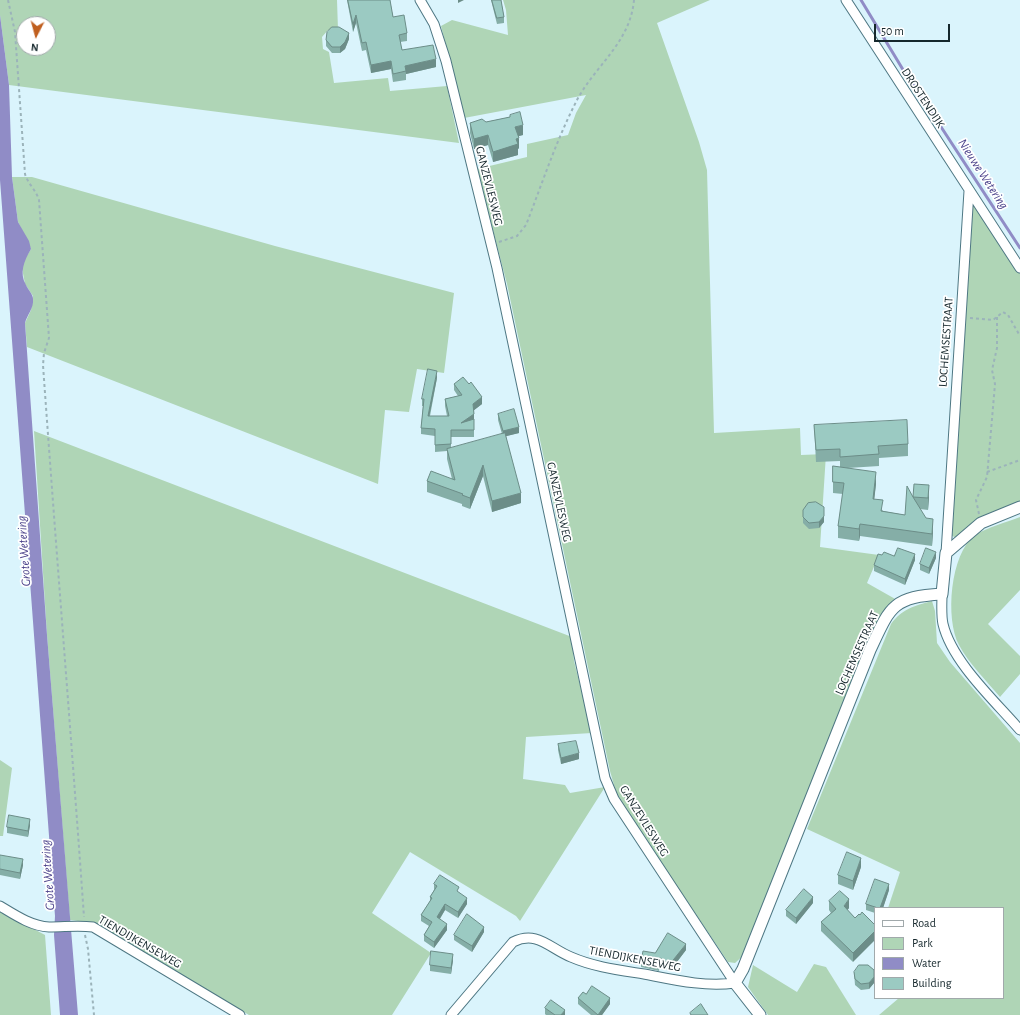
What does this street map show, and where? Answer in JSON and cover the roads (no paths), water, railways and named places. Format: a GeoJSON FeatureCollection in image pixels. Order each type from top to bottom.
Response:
{"type":"FeatureCollection","features":[{"type":"Feature","properties":{"kind":"street","name":"GANZEVLESWEG"},"geometry":{"type":"LineString","coordinates":[[420,0],[434,24],[442,46],[506,305],[605,778],[614,800],[735,983]]}},
{"type":"Feature","properties":{"kind":"street","name":"DROSTENDIJK"},"geometry":{"type":"LineString","coordinates":[[846,0],[1020,268]]}},
{"type":"Feature","properties":{"kind":"street","name":"LOCHEMSESTRAAT"},"geometry":{"type":"LineString","coordinates":[[735,983],[743,969],[870,650],[886,615],[892,607],[912,597],[918,595],[942,594],[946,553],[969,191]]}},
{"type":"Feature","properties":{"kind":"street"},"geometry":{"type":"LineString","coordinates":[[946,553],[981,523],[1020,507]]}},
{"type":"Feature","properties":{"kind":"street"},"geometry":{"type":"LineString","coordinates":[[942,594],[943,624],[950,645],[961,662],[1020,730]]}},
{"type":"Feature","properties":{"kind":"street","name":"TIENDIJKENSEWEG"},"geometry":{"type":"LineString","coordinates":[[0,906],[25,921],[48,927],[79,925],[94,927],[240,1015]]}},
{"type":"Feature","properties":{"kind":"street","name":"TIENDIJKENSEWEG"},"geometry":{"type":"LineString","coordinates":[[451,1015],[512,942],[521,937],[539,939],[562,953],[596,966],[704,985],[735,983]]}},
{"type":"Feature","properties":{"kind":"street"},"geometry":{"type":"LineString","coordinates":[[735,983],[760,1015]]}},
{"type":"Feature","properties":{"kind":"water"},"geometry":{"type":"Polygon","coordinates":[[[0,15],[9,85],[12,177],[18,222],[29,241],[31,249],[23,267],[24,280],[33,299],[25,323],[47,635],[78,1015],[60,1015],[54,935],[55,916],[0,180],[0,15]]]}},
{"type":"Feature","properties":{"kind":"waterway","name":"Nieuwe Wetering"},"geometry":{"type":"LineString","coordinates":[[861,0],[905,73]]}},
{"type":"Feature","properties":{"kind":"waterway","name":"Nieuwe Wetering"},"geometry":{"type":"LineString","coordinates":[[912,83],[925,104]]}},
{"type":"Feature","properties":{"kind":"waterway","name":"Nieuwe Wetering"},"geometry":{"type":"LineString","coordinates":[[930,110],[1020,248]]}},
{"type":"Feature","properties":{"kind":"water label","name":"Grote Wetering"},"geometry":{"type":"Point","coordinates":[24,551]}},
{"type":"Feature","properties":{"kind":"water label","name":"Grote Wetering"},"geometry":{"type":"Point","coordinates":[48,875]}}]}
